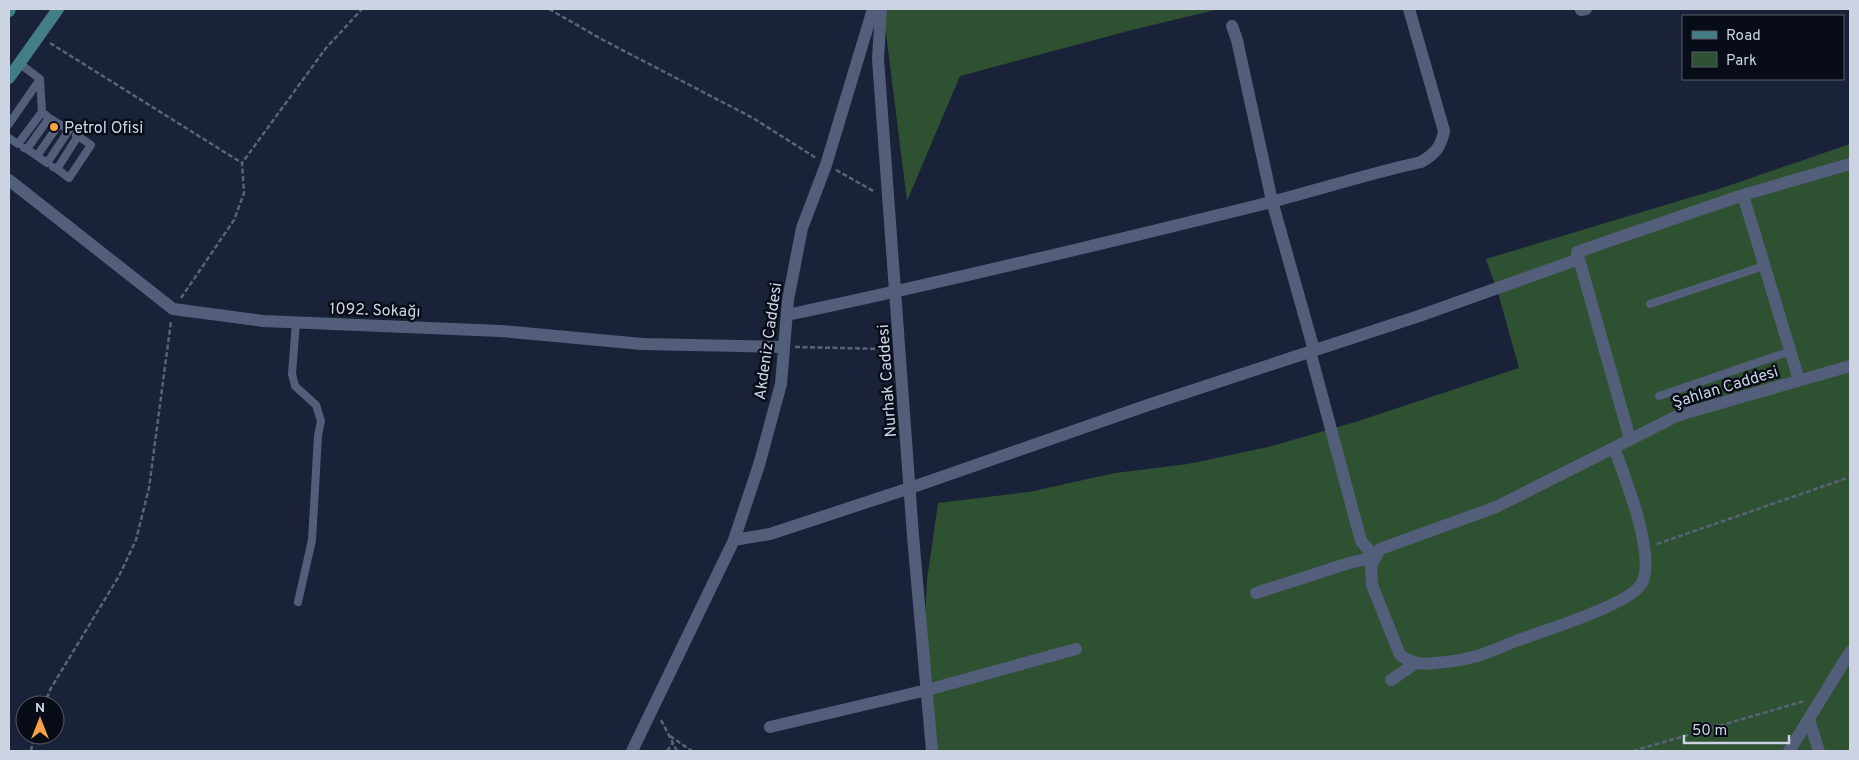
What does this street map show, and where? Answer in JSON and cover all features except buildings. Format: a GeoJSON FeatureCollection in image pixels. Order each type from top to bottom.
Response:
{"type":"FeatureCollection","features":[{"type":"Feature","properties":{"kind":"main road"},"geometry":{"type":"LineString","coordinates":[[9,78],[58,9]]}},
{"type":"Feature","properties":{"kind":"street","name":"Akdeniz Caddesi"},"geometry":{"type":"LineString","coordinates":[[632,751],[734,540],[759,465],[780,384],[787,315],[802,228],[826,164],[873,9]]}},
{"type":"Feature","properties":{"kind":"street","name":"Nurhak Caddesi"},"geometry":{"type":"LineString","coordinates":[[881,9],[878,59],[887,198],[932,751]]}},
{"type":"Feature","properties":{"kind":"street"},"geometry":{"type":"LineString","coordinates":[[787,315],[895,292],[1272,202],[1421,162],[1438,150],[1442,143],[1444,131],[1409,9]]}},
{"type":"Feature","properties":{"kind":"street"},"geometry":{"type":"LineString","coordinates":[[1232,26],[1238,40],[1272,202],[1361,541],[1375,557]]}},
{"type":"Feature","properties":{"kind":"street"},"geometry":{"type":"LineString","coordinates":[[1630,439],[1576,252],[1742,194],[1850,164]]}},
{"type":"Feature","properties":{"kind":"street"},"geometry":{"type":"LineString","coordinates":[[9,180],[173,309]]}},
{"type":"Feature","properties":{"kind":"street"},"geometry":{"type":"LineString","coordinates":[[1742,194],[1799,380]]}},
{"type":"Feature","properties":{"kind":"street"},"geometry":{"type":"LineString","coordinates":[[734,540],[770,534],[910,488],[1419,316],[1578,259]]}},
{"type":"Feature","properties":{"kind":"street","name":"1092. Sokağı"},"geometry":{"type":"LineString","coordinates":[[173,309],[264,321],[501,331],[642,344],[784,347]]}},
{"type":"Feature","properties":{"kind":"street","name":"Şahlan Caddesi"},"geometry":{"type":"LineString","coordinates":[[1375,557],[1380,549],[1496,507],[1679,415],[1850,366]]}},
{"type":"Feature","properties":{"kind":"street"},"geometry":{"type":"LineString","coordinates":[[1375,557],[1371,566],[1372,585],[1400,654],[1407,660],[1416,663],[1436,663],[1476,656],[1601,610],[1637,590],[1645,572],[1636,507],[1614,448]]}},
{"type":"Feature","properties":{"kind":"street"},"geometry":{"type":"LineString","coordinates":[[1256,593],[1349,563],[1375,557]]}},
{"type":"Feature","properties":{"kind":"street"},"geometry":{"type":"LineString","coordinates":[[770,728],[927,690],[1076,649]]}},
{"type":"Feature","properties":{"kind":"street"},"geometry":{"type":"LineString","coordinates":[[1789,751],[1850,652]]}},
{"type":"Feature","properties":{"kind":"street"},"geometry":{"type":"LineString","coordinates":[[1391,680],[1416,663]]}},
{"type":"Feature","properties":{"kind":"street"},"geometry":{"type":"LineString","coordinates":[[1809,720],[1819,751]]}},
{"type":"Feature","properties":{"kind":"lane"},"geometry":{"type":"LineString","coordinates":[[18,144],[42,112],[40,79],[20,63]]}},
{"type":"Feature","properties":{"kind":"lane"},"geometry":{"type":"LineString","coordinates":[[9,124],[40,79]]}},
{"type":"Feature","properties":{"kind":"lane"},"geometry":{"type":"LineString","coordinates":[[9,138],[69,178],[91,145],[42,112]]}},
{"type":"Feature","properties":{"kind":"lane"},"geometry":{"type":"LineString","coordinates":[[27,149],[49,118]]}},
{"type":"Feature","properties":{"kind":"lane"},"geometry":{"type":"LineString","coordinates":[[38,156],[59,124]]}},
{"type":"Feature","properties":{"kind":"lane"},"geometry":{"type":"LineString","coordinates":[[48,163],[69,130]]}},
{"type":"Feature","properties":{"kind":"lane"},"geometry":{"type":"LineString","coordinates":[[57,169],[78,136]]}},
{"type":"Feature","properties":{"kind":"lane"},"geometry":{"type":"LineString","coordinates":[[1650,304],[1764,266]]}},
{"type":"Feature","properties":{"kind":"lane"},"geometry":{"type":"LineString","coordinates":[[296,322],[292,374],[295,386],[316,405],[321,421],[318,436],[312,540],[298,602]]}},
{"type":"Feature","properties":{"kind":"lane"},"geometry":{"type":"LineString","coordinates":[[1659,396],[1790,351]]}},
{"type":"Feature","properties":{"kind":"path"},"geometry":{"type":"LineString","coordinates":[[48,695],[119,576],[136,540],[149,488],[173,309],[234,220],[244,193],[242,163],[326,48],[362,9]]}},
{"type":"Feature","properties":{"kind":"path"},"geometry":{"type":"LineString","coordinates":[[549,9],[603,40],[753,118],[826,164],[887,198]]}},
{"type":"Feature","properties":{"kind":"path"},"geometry":{"type":"LineString","coordinates":[[39,36],[242,163]]}},
{"type":"Feature","properties":{"kind":"path"},"geometry":{"type":"LineString","coordinates":[[784,347],[900,349]]}},
{"type":"Feature","properties":{"kind":"path"},"geometry":{"type":"LineString","coordinates":[[1643,548],[1850,477]]}},
{"type":"Feature","properties":{"kind":"path"},"geometry":{"type":"LineString","coordinates":[[1633,751],[1824,695]]}},
{"type":"Feature","properties":{"kind":"path"},"geometry":{"type":"LineString","coordinates":[[676,751],[669,735],[692,751]]}},
{"type":"Feature","properties":{"kind":"path"},"geometry":{"type":"LineString","coordinates":[[667,751],[673,743]]}},
{"type":"Feature","properties":{"kind":"green space"},"geometry":{"type":"Polygon","coordinates":[[[883,9],[1219,9],[960,76],[907,201],[883,9]]]}},
{"type":"Feature","properties":{"kind":"green space"},"geometry":{"type":"Polygon","coordinates":[[[1850,144],[1850,751],[934,751],[925,619],[927,580],[938,503],[1029,492],[1115,473],[1188,464],[1268,447],[1352,423],[1519,368],[1499,296],[1486,259],[1722,188],[1850,144]]]}},
{"type":"Feature","properties":{"kind":"place","name":"Petrol Ofisi"},"geometry":{"type":"Point","coordinates":[54,127]}}]}
